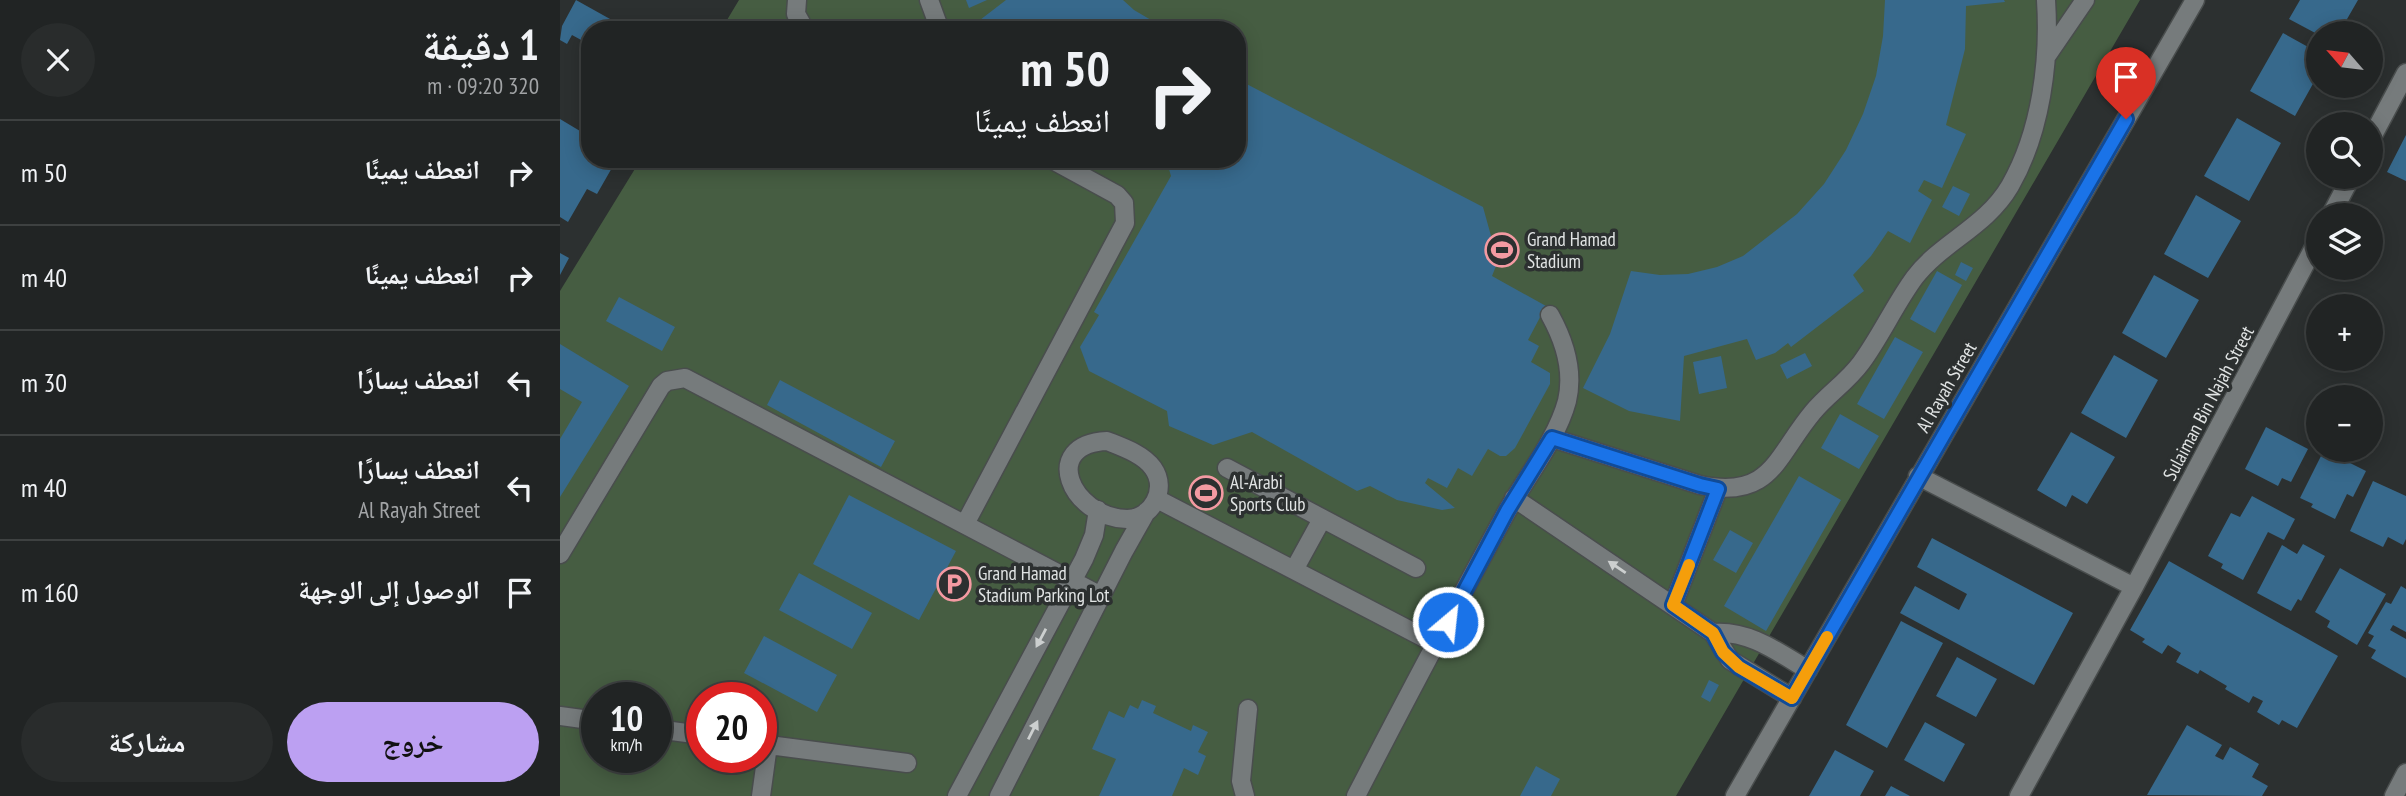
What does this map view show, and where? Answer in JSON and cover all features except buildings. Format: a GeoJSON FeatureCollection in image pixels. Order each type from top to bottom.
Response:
{"type":"FeatureCollection","features":[{"type":"Feature","properties":{"kind":"street"},"geometry":{"type":"LineString","coordinates":[[797,0],[796,14],[800,21]]}},
{"type":"Feature","properties":{"kind":"street"},"geometry":{"type":"LineString","coordinates":[[929,0],[937,21]]}},
{"type":"Feature","properties":{"kind":"street"},"geometry":{"type":"LineString","coordinates":[[1552,438],[1718,489],[1737,488],[1754,482],[1770,471],[1815,410],[1862,362],[1916,277],[1975,227],[1994,208],[2010,186],[2022,162],[2038,103],[2046,57],[2046,0]]}},
{"type":"Feature","properties":{"kind":"street"},"geometry":{"type":"LineString","coordinates":[[2046,57],[2085,0]]}},
{"type":"Feature","properties":{"kind":"street","name":"Al Rayah Street"},"geometry":{"type":"LineString","coordinates":[[1735,796],[2195,0]]}},
{"type":"Feature","properties":{"kind":"street"},"geometry":{"type":"LineString","coordinates":[[2383,116],[2406,73]]}},
{"type":"Feature","properties":{"kind":"street"},"geometry":{"type":"LineString","coordinates":[[965,524],[1125,223],[1124,203],[1117,195],[1068,168]]}},
{"type":"Feature","properties":{"kind":"street","name":"Sulaiman Bin Najah Street"},"geometry":{"type":"LineString","coordinates":[[2019,796],[2134,587],[2306,263]]}},
{"type":"Feature","properties":{"kind":"street"},"geometry":{"type":"LineString","coordinates":[[1356,796],[1514,498],[1552,438],[1567,401],[1567,354],[1550,315]]}},
{"type":"Feature","properties":{"kind":"street"},"geometry":{"type":"LineString","coordinates":[[560,554],[661,386],[676,378],[694,381],[1101,596]]}},
{"type":"Feature","properties":{"kind":"street"},"geometry":{"type":"LineString","coordinates":[[999,796],[1101,596],[1152,506],[1158,479],[1147,461],[1107,441],[1093,442],[1081,448],[1072,458],[1068,472],[1070,486],[1078,497],[1098,510],[1130,519],[1152,506]]}},
{"type":"Feature","properties":{"kind":"street"},"geometry":{"type":"LineString","coordinates":[[1227,468],[1416,568]]}},
{"type":"Feature","properties":{"kind":"street"},"geometry":{"type":"LineString","coordinates":[[1918,476],[2134,587]]}},
{"type":"Feature","properties":{"kind":"street"},"geometry":{"type":"LineString","coordinates":[[1673,605],[1718,489]]}},
{"type":"Feature","properties":{"kind":"street"},"geometry":{"type":"LineString","coordinates":[[1514,498],[1713,633],[1730,660],[1792,698]]}},
{"type":"Feature","properties":{"kind":"street"},"geometry":{"type":"LineString","coordinates":[[1152,506],[1294,570],[1436,645]]}},
{"type":"Feature","properties":{"kind":"street"},"geometry":{"type":"LineString","coordinates":[[957,796],[1089,548],[1098,510]]}},
{"type":"Feature","properties":{"kind":"street"},"geometry":{"type":"LineString","coordinates":[[1294,570],[1322,520]]}},
{"type":"Feature","properties":{"kind":"street"},"geometry":{"type":"LineString","coordinates":[[1713,633],[1726,632],[1752,638],[1808,670]]}},
{"type":"Feature","properties":{"kind":"street"},"geometry":{"type":"LineString","coordinates":[[1245,796],[1241,781],[1248,709]]}},
{"type":"Feature","properties":{"kind":"street"},"geometry":{"type":"LineString","coordinates":[[560,716],[581,719]]}},
{"type":"Feature","properties":{"kind":"street"},"geometry":{"type":"LineString","coordinates":[[777,746],[907,763]]}},
{"type":"Feature","properties":{"kind":"street"},"geometry":{"type":"LineString","coordinates":[[761,796],[763,773]]}},
{"type":"Feature","properties":{"kind":"street"},"geometry":{"type":"LineString","coordinates":[[2394,796],[2406,773]]}},
{"type":"Feature","properties":{"kind":"green space","name":"Al-Arabi Sports Club"},"geometry":{"type":"Polygon","coordinates":[[[739,0],[2140,0],[1676,796],[560,796],[560,291],[635,168],[1246,168],[1246,21],[726,21],[739,0]]]}},
{"type":"Feature","properties":{"kind":"slow traffic"},"geometry":{"type":"LineString","coordinates":[[1689,565],[1673,605],[1713,633],[1730,660],[1792,698],[1827,637]]}},
{"type":"Feature","properties":{"kind":"place","name":"Grand Hamad Stadium"},"geometry":{"type":"Point","coordinates":[1502,250]}},
{"type":"Feature","properties":{"kind":"place","name":"Al-Arabi Sports Club"},"geometry":{"type":"Point","coordinates":[1206,493]}},
{"type":"Feature","properties":{"kind":"place","name":"Grand Hamad Stadium Parking Lot"},"geometry":{"type":"Point","coordinates":[954,584]}},
{"type":"Feature","properties":{"kind":"route"},"geometry":{"type":"LineString","coordinates":[[1448,622],[1530,470],[1552,438],[1718,489],[1673,605],[1713,633],[1730,660],[1792,698],[2126,119]]}}]}
